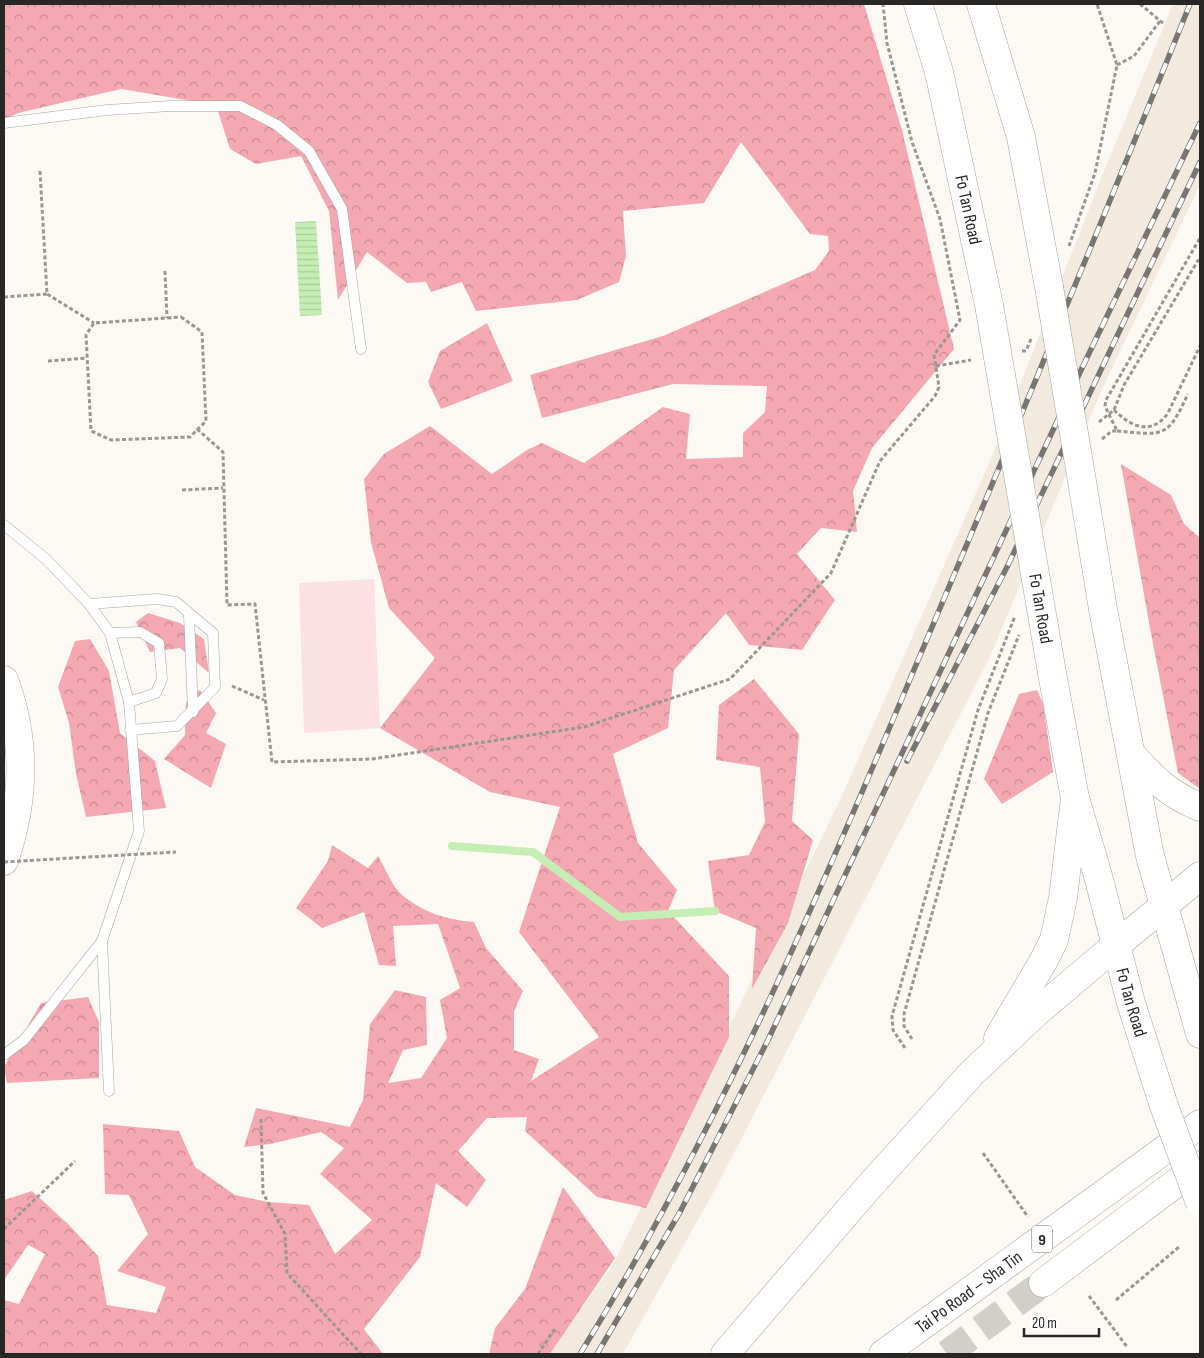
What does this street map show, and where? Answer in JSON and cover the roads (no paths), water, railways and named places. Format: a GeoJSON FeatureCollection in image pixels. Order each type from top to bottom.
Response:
{"type":"FeatureCollection","features":[{"type":"Feature","properties":{"kind":"main road","name":"Fo Tan Road"},"geometry":{"type":"LineString","coordinates":[[918,4],[939,72],[989,305],[1075,798],[1097,872],[1131,1003],[1164,1106],[1200,1203]]}},
{"type":"Feature","properties":{"kind":"main road"},"geometry":{"type":"LineString","coordinates":[[980,4],[1021,137],[1049,287],[1088,450],[1103,609],[1130,752],[1150,856],[1200,1034]]}},
{"type":"Feature","properties":{"kind":"main road"},"geometry":{"type":"LineString","coordinates":[[4,680],[16,720],[22,772],[16,822],[4,861]]}},
{"type":"Feature","properties":{"kind":"main road"},"geometry":{"type":"LineString","coordinates":[[1130,752],[1158,784],[1178,797],[1200,807]]}},
{"type":"Feature","properties":{"kind":"main road"},"geometry":{"type":"LineString","coordinates":[[986,1060],[1054,940],[1063,898],[1075,798]]}},
{"type":"Feature","properties":{"kind":"main road"},"geometry":{"type":"LineString","coordinates":[[725,1354],[867,1189],[986,1060],[1038,1012],[1200,876]]}},
{"type":"Feature","properties":{"kind":"main road"},"geometry":{"type":"LineString","coordinates":[[1190,1001],[1200,974]]}},
{"type":"Feature","properties":{"kind":"main road","name":"Tai Po Road – Sha Tin"},"geometry":{"type":"LineString","coordinates":[[883,1354],[1200,1124]]}},
{"type":"Feature","properties":{"kind":"main road","name":"Tai Po Road – Sha Tin"},"geometry":{"type":"LineString","coordinates":[[1043,1282],[1200,1165]]}},
{"type":"Feature","properties":{"kind":"lane"},"geometry":{"type":"LineString","coordinates":[[4,123],[107,110],[240,106],[277,124],[309,151],[342,210],[361,349]]}},
{"type":"Feature","properties":{"kind":"lane"},"geometry":{"type":"LineString","coordinates":[[4,525],[46,559],[89,604],[110,633],[128,702],[139,831],[102,942],[24,1040],[4,1055]]}},
{"type":"Feature","properties":{"kind":"lane"},"geometry":{"type":"LineString","coordinates":[[89,604],[157,599],[176,602],[212,633],[215,687],[193,712],[177,726],[130,730]]}},
{"type":"Feature","properties":{"kind":"lane"},"geometry":{"type":"LineString","coordinates":[[189,615],[193,712]]}},
{"type":"Feature","properties":{"kind":"lane"},"geometry":{"type":"LineString","coordinates":[[110,633],[140,632],[159,643],[162,679],[156,692],[128,702]]}},
{"type":"Feature","properties":{"kind":"lane"},"geometry":{"type":"LineString","coordinates":[[102,942],[109,1091]]}},
{"type":"Feature","properties":{"kind":"waterway"},"geometry":{"type":"LineString","coordinates":[[452,846],[533,852],[620,917],[715,911]]}},
{"type":"Feature","properties":{"kind":"tunnel"},"geometry":{"type":"LineString","coordinates":[[947,1354],[1043,1283]]}},
{"type":"Feature","properties":{"kind":"railway"},"geometry":{"type":"LineString","coordinates":[[580,1354],[676,1188],[762,1016],[802,929],[841,842],[986,500],[1190,4]]}},
{"type":"Feature","properties":{"kind":"railway"},"geometry":{"type":"LineString","coordinates":[[597,1354],[680,1212],[768,1040],[1082,368],[1200,123]]}},
{"type":"Feature","properties":{"kind":"railway"},"geometry":{"type":"LineString","coordinates":[[907,761],[1007,567],[1200,162]]}}]}
